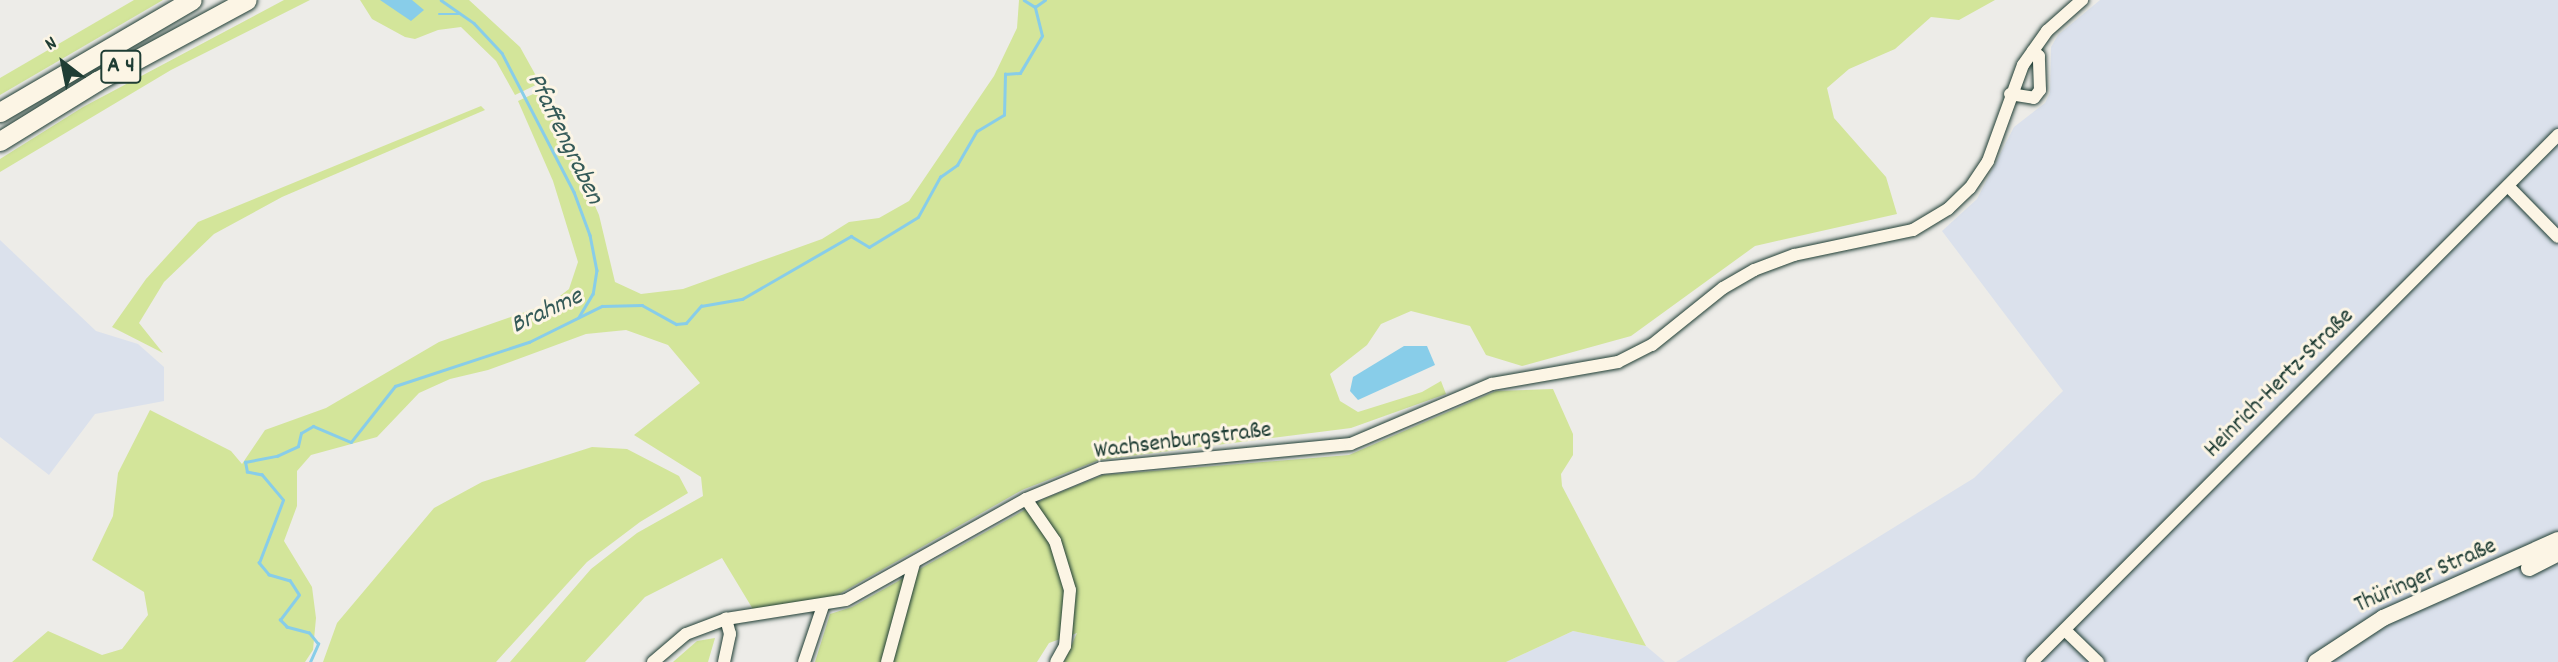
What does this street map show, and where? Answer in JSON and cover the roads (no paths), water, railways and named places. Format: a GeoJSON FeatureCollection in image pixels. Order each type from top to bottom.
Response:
{"type":"FeatureCollection","features":[{"type":"Feature","properties":{"kind":"highway","name":"A 4"},"geometry":{"type":"LineString","coordinates":[[0,112],[192,0]]}},
{"type":"Feature","properties":{"kind":"highway","name":"A 4"},"geometry":{"type":"LineString","coordinates":[[0,141],[97,81],[247,0]]}},
{"type":"Feature","properties":{"kind":"main road","name":"Thüringer Straße"},"geometry":{"type":"LineString","coordinates":[[2332,662],[2433,603],[2558,540]]}},
{"type":"Feature","properties":{"kind":"main road","name":"Thüringer Straße"},"geometry":{"type":"LineString","coordinates":[[2316,662],[2363,628],[2558,553]]}},
{"type":"Feature","properties":{"kind":"street","name":"Wachsenburgstraße"},"geometry":{"type":"LineString","coordinates":[[653,662],[686,634],[726,619],[823,607],[846,600],[1026,499],[1101,468],[1351,444],[1492,384],[1618,362],[1651,345],[1723,288],[1754,270],[1794,256],[1913,230],[1948,209],[1970,188],[1988,161],[2010,94],[2033,51],[2047,31],[2082,0]]}},
{"type":"Feature","properties":{"kind":"street"},"geometry":{"type":"LineString","coordinates":[[2010,94],[2034,98],[2040,90],[2039,56],[2033,51]]}},
{"type":"Feature","properties":{"kind":"street","name":"Heinrich-Hertz-Straße"},"geometry":{"type":"LineString","coordinates":[[2032,662],[2558,135]]}},
{"type":"Feature","properties":{"kind":"street"},"geometry":{"type":"LineString","coordinates":[[2508,186],[2558,237]]}},
{"type":"Feature","properties":{"kind":"street"},"geometry":{"type":"LineString","coordinates":[[1026,499],[1055,541],[1070,590],[1065,646],[1056,662]]}},
{"type":"Feature","properties":{"kind":"street"},"geometry":{"type":"LineString","coordinates":[[887,662],[914,563]]}},
{"type":"Feature","properties":{"kind":"street"},"geometry":{"type":"LineString","coordinates":[[804,662],[823,607]]}},
{"type":"Feature","properties":{"kind":"street"},"geometry":{"type":"LineString","coordinates":[[723,662],[730,634],[726,619]]}},
{"type":"Feature","properties":{"kind":"street"},"geometry":{"type":"LineString","coordinates":[[2065,630],[2098,662]]}},
{"type":"Feature","properties":{"kind":"water"},"geometry":{"type":"Polygon","coordinates":[[[380,0],[412,0],[424,10],[411,21],[380,0]]]}},
{"type":"Feature","properties":{"kind":"water"},"geometry":{"type":"Polygon","coordinates":[[[1404,346],[1427,346],[1435,365],[1358,400],[1350,391],[1353,377],[1404,346]]]}},
{"type":"Feature","properties":{"kind":"waterway","name":"Pfaffengraben"},"geometry":{"type":"LineString","coordinates":[[441,0],[474,23],[502,53],[574,192],[590,235],[597,270],[593,294],[579,317]]}},
{"type":"Feature","properties":{"kind":"waterway"},"geometry":{"type":"LineString","coordinates":[[1024,0],[1035,7]]}},
{"type":"Feature","properties":{"kind":"waterway","name":"Brahme"},"geometry":{"type":"LineString","coordinates":[[310,662],[318,644],[309,633],[287,627],[280,620],[299,595],[290,581],[269,575],[259,563],[283,500],[262,475],[247,472],[245,462],[277,456],[298,446],[301,433],[313,426],[351,442],[395,386],[529,342],[602,306],[642,305],[676,324],[686,323],[701,306],[742,299],[851,236],[869,247],[918,217],[940,177],[957,165],[977,131],[1004,115],[1005,74],[1020,73],[1042,36],[1035,7],[1045,0]]}},
{"type":"Feature","properties":{"kind":"waterway"},"geometry":{"type":"LineString","coordinates":[[439,14],[460,14]]}}]}
